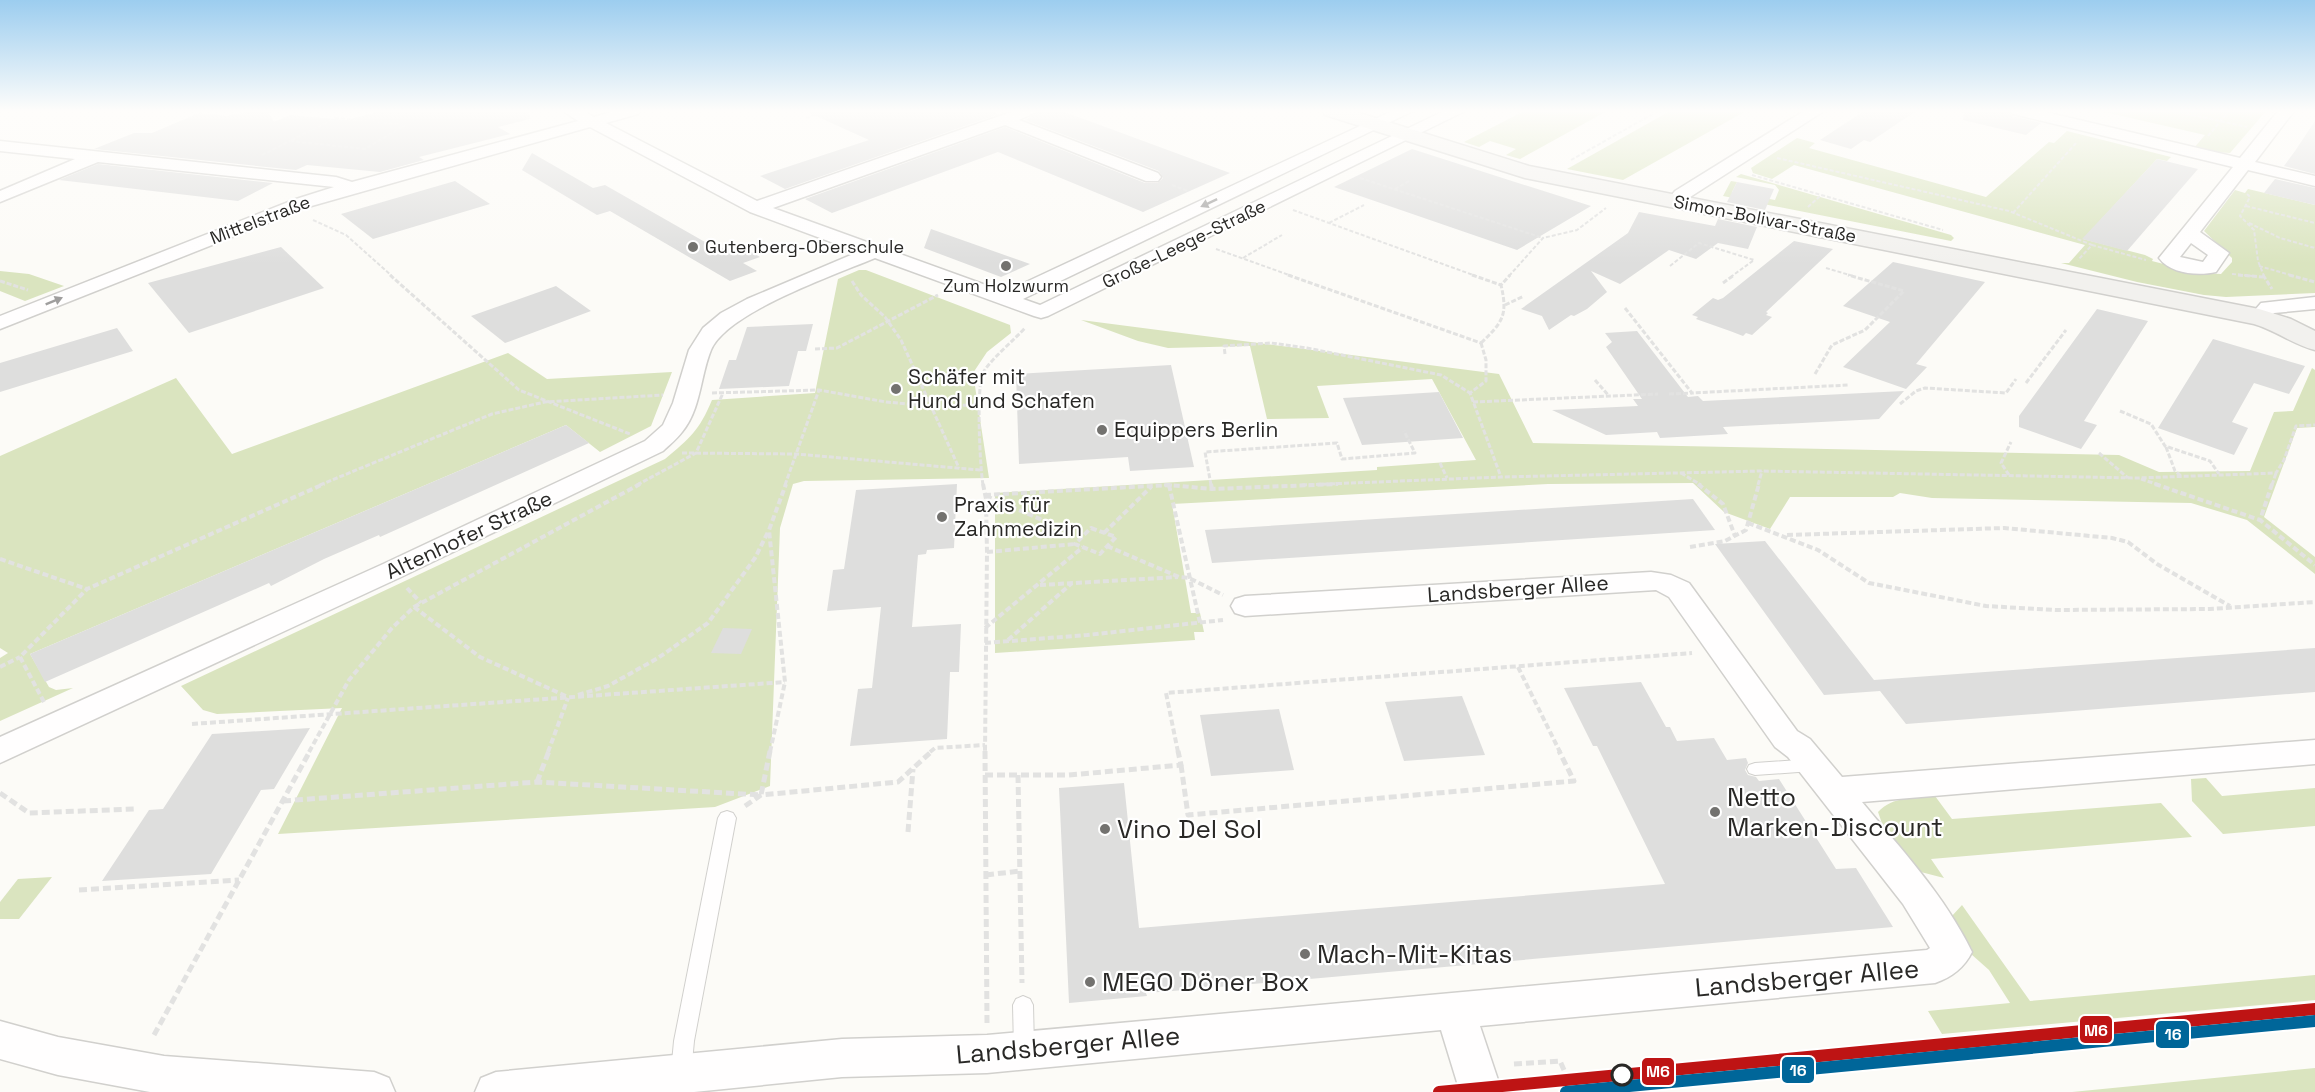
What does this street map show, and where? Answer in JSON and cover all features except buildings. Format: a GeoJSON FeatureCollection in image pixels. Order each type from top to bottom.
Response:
{"type":"FeatureCollection","features":[{"type":"Feature","properties":{"kind":"street"},"geometry":{"type":"LineString","coordinates":[[0,197],[82,162]]}},
{"type":"Feature","properties":{"kind":"street"},"geometry":{"type":"LineString","coordinates":[[151,162],[336,182],[352,188]]}},
{"type":"Feature","properties":{"kind":"street","name":"Mittelstraße"},"geometry":{"type":"LineString","coordinates":[[0,323],[258,220],[352,188],[447,162]]}},
{"type":"Feature","properties":{"kind":"street"},"geometry":{"type":"LineString","coordinates":[[668,162],[756,208],[863,256],[1006,299],[1041,312]]}},
{"type":"Feature","properties":{"kind":"street"},"geometry":{"type":"LineString","coordinates":[[756,208],[886,162]]}},
{"type":"Feature","properties":{"kind":"street"},"geometry":{"type":"LineString","coordinates":[[1113,162],[1152,177]]}},
{"type":"Feature","properties":{"kind":"street","name":"Große-Leege-Straße"},"geometry":{"type":"LineString","coordinates":[[1006,299],[1297,162]]}},
{"type":"Feature","properties":{"kind":"street","name":"Große-Leege-Straße"},"geometry":{"type":"LineString","coordinates":[[1041,312],[1354,162]]}},
{"type":"Feature","properties":{"kind":"street","name":"Simon-Bolivar-Straße"},"geometry":{"type":"LineString","coordinates":[[1492,162],[1525,172],[2259,317],[2282,324],[2315,342]]}},
{"type":"Feature","properties":{"kind":"street"},"geometry":{"type":"LineString","coordinates":[[1675,202],[1681,195],[1734,162]]}},
{"type":"Feature","properties":{"kind":"street"},"geometry":{"type":"LineString","coordinates":[[2236,162],[2315,181]]}},
{"type":"Feature","properties":{"kind":"street"},"geometry":{"type":"LineString","coordinates":[[2189,233],[2219,253],[2209,268],[2203,269],[2169,258],[2194,223],[2251,162]]}},
{"type":"Feature","properties":{"kind":"street","name":"Altenhofer Straße"},"geometry":{"type":"LineString","coordinates":[[0,751],[391,571],[654,446],[673,428],[687,394],[700,350],[711,333],[728,317],[754,303],[863,256]]}},
{"type":"Feature","properties":{"kind":"street"},"geometry":{"type":"LineString","coordinates":[[2259,317],[2268,307],[2315,303]]}},
{"type":"Feature","properties":{"kind":"street","name":"Landsberger Allee"},"geometry":{"type":"LineString","coordinates":[[681,1075],[842,1058],[1005,1052],[1935,966],[1953,952],[1916,893],[1799,748],[1786,739],[1679,590],[1660,581],[1239,612]]}},
{"type":"Feature","properties":{"kind":"street"},"geometry":{"type":"LineString","coordinates":[[1822,778],[2315,752]]}},
{"type":"Feature","properties":{"kind":"street"},"geometry":{"type":"LineString","coordinates":[[1455,1010],[1481,1092]]}},
{"type":"Feature","properties":{"kind":"street"},"geometry":{"type":"LineString","coordinates":[[0,1040],[57,1056],[164,1075],[374,1092]]}},
{"type":"Feature","properties":{"kind":"street"},"geometry":{"type":"LineString","coordinates":[[496,1092],[681,1075]]}},
{"type":"Feature","properties":{"kind":"lane"},"geometry":{"type":"LineString","coordinates":[[1755,769],[1822,778]]}},
{"type":"Feature","properties":{"kind":"lane"},"geometry":{"type":"LineString","coordinates":[[681,1075],[684,1041],[727,818]]}},
{"type":"Feature","properties":{"kind":"lane"},"geometry":{"type":"LineString","coordinates":[[1005,1052],[1023,1005]]}},
{"type":"Feature","properties":{"kind":"path"},"geometry":{"type":"LineString","coordinates":[[1792,162],[1849,173],[2013,213],[2092,245],[2146,260],[2169,258]]}},
{"type":"Feature","properties":{"kind":"path"},"geometry":{"type":"LineString","coordinates":[[2013,213],[2059,162]]}},
{"type":"Feature","properties":{"kind":"path"},"geometry":{"type":"LineString","coordinates":[[2249,165],[2242,188],[2250,197],[2240,216],[2254,230],[2254,252],[2258,265],[2263,278],[2274,293]]}},
{"type":"Feature","properties":{"kind":"path"},"geometry":{"type":"LineString","coordinates":[[1726,167],[1944,231]]}},
{"type":"Feature","properties":{"kind":"path"},"geometry":{"type":"LineString","coordinates":[[1337,170],[1543,238],[1576,230],[1605,211],[1609,203]]}},
{"type":"Feature","properties":{"kind":"path"},"geometry":{"type":"LineString","coordinates":[[1152,177],[1214,201]]}},
{"type":"Feature","properties":{"kind":"path"},"geometry":{"type":"LineString","coordinates":[[1394,189],[1408,181]]}},
{"type":"Feature","properties":{"kind":"path"},"geometry":{"type":"LineString","coordinates":[[1802,213],[1821,195]]}},
{"type":"Feature","properties":{"kind":"path"},"geometry":{"type":"LineString","coordinates":[[1269,202],[1501,285]]}},
{"type":"Feature","properties":{"kind":"path"},"geometry":{"type":"LineString","coordinates":[[1329,223],[1364,205]]}},
{"type":"Feature","properties":{"kind":"path"},"geometry":{"type":"LineString","coordinates":[[2246,206],[2315,223]]}},
{"type":"Feature","properties":{"kind":"path"},"geometry":{"type":"LineString","coordinates":[[308,218],[346,235],[519,390],[545,402],[619,428],[654,446],[674,453],[796,454],[980,470]]}},
{"type":"Feature","properties":{"kind":"path"},"geometry":{"type":"LineString","coordinates":[[2246,221],[2280,238],[2315,248]]}},
{"type":"Feature","properties":{"kind":"path"},"geometry":{"type":"LineString","coordinates":[[1242,258],[1282,235]]}},
{"type":"Feature","properties":{"kind":"path"},"geometry":{"type":"LineString","coordinates":[[1501,285],[1543,238]]}},
{"type":"Feature","properties":{"kind":"path"},"geometry":{"type":"LineString","coordinates":[[1193,240],[1481,343]]}},
{"type":"Feature","properties":{"kind":"path"},"geometry":{"type":"LineString","coordinates":[[1670,266],[1699,243],[1754,260],[1723,283]]}},
{"type":"Feature","properties":{"kind":"path"},"geometry":{"type":"LineString","coordinates":[[2074,262],[2081,259],[2092,245]]}},
{"type":"Feature","properties":{"kind":"path"},"geometry":{"type":"LineString","coordinates":[[863,256],[852,284],[889,323],[901,340],[959,468]]}},
{"type":"Feature","properties":{"kind":"path"},"geometry":{"type":"LineString","coordinates":[[2133,291],[2133,283],[2146,260]]}},
{"type":"Feature","properties":{"kind":"path"},"geometry":{"type":"LineString","coordinates":[[2258,265],[2315,282]]}},
{"type":"Feature","properties":{"kind":"path"},"geometry":{"type":"LineString","coordinates":[[1815,374],[1832,345],[1865,330],[1904,291],[1826,268]]}},
{"type":"Feature","properties":{"kind":"path"},"geometry":{"type":"LineString","coordinates":[[2230,274],[2263,278]]}},
{"type":"Feature","properties":{"kind":"path"},"geometry":{"type":"LineString","coordinates":[[0,281],[35,292]]}},
{"type":"Feature","properties":{"kind":"path"},"geometry":{"type":"LineString","coordinates":[[1481,343],[1503,322],[1505,305],[1501,285]]}},
{"type":"Feature","properties":{"kind":"path"},"geometry":{"type":"LineString","coordinates":[[815,349],[837,348],[889,323],[941,293]]}},
{"type":"Feature","properties":{"kind":"path"},"geometry":{"type":"LineString","coordinates":[[1505,305],[1524,296]]}},
{"type":"Feature","properties":{"kind":"path"},"geometry":{"type":"LineString","coordinates":[[1625,308],[1692,393]]}},
{"type":"Feature","properties":{"kind":"path"},"geometry":{"type":"LineString","coordinates":[[1005,1052],[986,875],[987,552],[986,495],[980,470],[980,405],[983,373],[1007,344],[1041,312]]}},
{"type":"Feature","properties":{"kind":"path"},"geometry":{"type":"LineString","coordinates":[[2026,383],[2066,330]]}},
{"type":"Feature","properties":{"kind":"path"},"geometry":{"type":"LineString","coordinates":[[1225,354],[1224,346],[1271,343],[1441,375],[1470,393],[1501,477]]}},
{"type":"Feature","properties":{"kind":"path"},"geometry":{"type":"LineString","coordinates":[[1470,393],[1486,381],[1486,360],[1481,343]]}},
{"type":"Feature","properties":{"kind":"path"},"geometry":{"type":"LineString","coordinates":[[1900,404],[1916,391],[1925,388],[2006,393],[2016,379]]}},
{"type":"Feature","properties":{"kind":"path"},"geometry":{"type":"LineString","coordinates":[[1595,380],[1609,396]]}},
{"type":"Feature","properties":{"kind":"path"},"geometry":{"type":"LineString","coordinates":[[1669,394],[1848,385]]}},
{"type":"Feature","properties":{"kind":"path"},"geometry":{"type":"LineString","coordinates":[[0,667],[20,657],[87,589],[332,480],[482,418],[545,402],[819,390],[886,402],[930,406],[980,405]]}},
{"type":"Feature","properties":{"kind":"path"},"geometry":{"type":"LineString","coordinates":[[414,607],[480,657],[568,698],[608,686],[658,658],[708,623],[755,558],[769,530],[819,390]]}},
{"type":"Feature","properties":{"kind":"path"},"geometry":{"type":"LineString","coordinates":[[154,1035],[349,680],[392,628],[414,607],[696,453],[723,393]]}},
{"type":"Feature","properties":{"kind":"path"},"geometry":{"type":"LineString","coordinates":[[1473,402],[1658,394]]}},
{"type":"Feature","properties":{"kind":"path"},"geometry":{"type":"LineString","coordinates":[[2120,411],[2151,424],[2159,433],[2175,471],[2181,476]]}},
{"type":"Feature","properties":{"kind":"path"},"geometry":{"type":"LineString","coordinates":[[2260,520],[2276,473],[2284,460],[2296,426],[2315,425]]}},
{"type":"Feature","properties":{"kind":"path"},"geometry":{"type":"LineString","coordinates":[[1212,489],[1205,452],[1337,443],[1342,459],[1415,453],[1404,431]]}},
{"type":"Feature","properties":{"kind":"path"},"geometry":{"type":"LineString","coordinates":[[2008,475],[2001,463],[2011,442]]}},
{"type":"Feature","properties":{"kind":"path"},"geometry":{"type":"LineString","coordinates":[[2165,446],[2210,460],[2219,475]]}},
{"type":"Feature","properties":{"kind":"path"},"geometry":{"type":"LineString","coordinates":[[2099,453],[2128,478]]}},
{"type":"Feature","properties":{"kind":"path"},"geometry":{"type":"LineString","coordinates":[[1440,463],[1447,479]]}},
{"type":"Feature","properties":{"kind":"path"},"geometry":{"type":"LineString","coordinates":[[986,495],[1169,485],[1212,489],[1501,477],[1762,471],[2128,478],[2276,473]]}},
{"type":"Feature","properties":{"kind":"path"},"geometry":{"type":"LineString","coordinates":[[1690,547],[1725,541],[1746,530],[1762,471]]}},
{"type":"Feature","properties":{"kind":"path"},"geometry":{"type":"LineString","coordinates":[[1680,473],[1719,499],[1727,508],[1732,517],[1735,536]]}},
{"type":"Feature","properties":{"kind":"path"},"geometry":{"type":"LineString","coordinates":[[2138,478],[2260,520],[2315,565]]}},
{"type":"Feature","properties":{"kind":"path"},"geometry":{"type":"LineString","coordinates":[[1169,485],[1200,623]]}},
{"type":"Feature","properties":{"kind":"path"},"geometry":{"type":"LineString","coordinates":[[1104,533],[1152,486]]}},
{"type":"Feature","properties":{"kind":"path"},"geometry":{"type":"LineString","coordinates":[[986,495],[1082,537]]}},
{"type":"Feature","properties":{"kind":"path"},"geometry":{"type":"LineString","coordinates":[[1748,523],[1816,548],[1869,583],[1986,606],[2055,610],[2232,608],[2315,602]]}},
{"type":"Feature","properties":{"kind":"path"},"geometry":{"type":"LineString","coordinates":[[987,552],[1075,544],[1100,554],[1116,537],[1091,528],[1075,544]]}},
{"type":"Feature","properties":{"kind":"path"},"geometry":{"type":"LineString","coordinates":[[1783,535],[2004,528],[2112,538],[2128,542],[2157,564],[2232,608]]}},
{"type":"Feature","properties":{"kind":"path"},"geometry":{"type":"LineString","coordinates":[[727,818],[761,795],[785,682],[769,530]]}},
{"type":"Feature","properties":{"kind":"path"},"geometry":{"type":"LineString","coordinates":[[1107,546],[1179,577]]}},
{"type":"Feature","properties":{"kind":"path"},"geometry":{"type":"LineString","coordinates":[[985,628],[1040,585],[1083,547]]}},
{"type":"Feature","properties":{"kind":"path"},"geometry":{"type":"LineString","coordinates":[[0,559],[87,589]]}},
{"type":"Feature","properties":{"kind":"path"},"geometry":{"type":"LineString","coordinates":[[1040,585],[1189,578],[1239,612]]}},
{"type":"Feature","properties":{"kind":"path"},"geometry":{"type":"LineString","coordinates":[[1007,641],[1072,583]]}},
{"type":"Feature","properties":{"kind":"path"},"geometry":{"type":"LineString","coordinates":[[985,643],[1200,623],[1239,612]]}},
{"type":"Feature","properties":{"kind":"path"},"geometry":{"type":"LineString","coordinates":[[1518,667],[1574,781],[1188,815],[1181,765],[1166,693],[1700,653]]}},
{"type":"Feature","properties":{"kind":"path"},"geometry":{"type":"LineString","coordinates":[[20,657],[56,724]]}},
{"type":"Feature","properties":{"kind":"path"},"geometry":{"type":"LineString","coordinates":[[192,724],[785,682]]}},
{"type":"Feature","properties":{"kind":"path"},"geometry":{"type":"LineString","coordinates":[[537,782],[568,698]]}},
{"type":"Feature","properties":{"kind":"path"},"geometry":{"type":"LineString","coordinates":[[283,801],[537,782],[761,795],[898,782],[936,748],[985,745]]}},
{"type":"Feature","properties":{"kind":"path"},"geometry":{"type":"LineString","coordinates":[[985,775],[1069,775],[1181,765]]}},
{"type":"Feature","properties":{"kind":"path"},"geometry":{"type":"LineString","coordinates":[[908,832],[913,768]]}},
{"type":"Feature","properties":{"kind":"path"},"geometry":{"type":"LineString","coordinates":[[1018,775],[1023,1005]]}},
{"type":"Feature","properties":{"kind":"path"},"geometry":{"type":"LineString","coordinates":[[0,793],[29,813],[134,809]]}},
{"type":"Feature","properties":{"kind":"path"},"geometry":{"type":"LineString","coordinates":[[986,875],[1020,871]]}},
{"type":"Feature","properties":{"kind":"path"},"geometry":{"type":"LineString","coordinates":[[79,890],[240,879]]}},
{"type":"Feature","properties":{"kind":"path"},"geometry":{"type":"LineString","coordinates":[[1514,1064],[1560,1061],[1564,1070]]}},
{"type":"Feature","properties":{"kind":"green space"},"geometry":{"type":"Polygon","coordinates":[[[1580,162],[1655,162],[1623,180],[1567,169],[1580,162]]]}},
{"type":"Feature","properties":{"kind":"green space"},"geometry":{"type":"Polygon","coordinates":[[[1760,162],[1859,162],[1986,197],[2026,162],[2154,162],[2083,239],[2145,255],[2153,259],[2152,261],[2198,273],[2221,274],[2232,262],[2232,258],[2204,231],[2235,190],[2245,193],[2248,189],[2315,205],[2315,293],[2226,297],[2137,282],[2061,263],[2069,263],[2085,245],[1794,165],[1772,179],[1753,173],[1751,168],[1760,162]]]}},
{"type":"Feature","properties":{"kind":"green space"},"geometry":{"type":"Polygon","coordinates":[[[1741,174],[1951,235],[1954,238],[1951,241],[1723,196],[1731,181],[1737,182],[1732,192],[1775,200],[1779,190],[1775,185],[1736,177],[1741,174]]]}},
{"type":"Feature","properties":{"kind":"green space"},"geometry":{"type":"Polygon","coordinates":[[[859,270],[866,270],[1010,325],[1011,333],[987,352],[973,373],[989,478],[804,481],[793,484],[780,528],[770,786],[715,807],[278,834],[342,708],[217,714],[203,710],[181,686],[665,459],[693,433],[712,400],[815,393],[838,279],[859,270]]]}},
{"type":"Feature","properties":{"kind":"green space"},"geometry":{"type":"Polygon","coordinates":[[[0,271],[29,274],[64,286],[25,301],[0,291],[0,271]]]}},
{"type":"Feature","properties":{"kind":"green space"},"geometry":{"type":"Polygon","coordinates":[[[1081,320],[1499,374],[1533,443],[2119,455],[2159,472],[2250,471],[2274,412],[2293,411],[2312,368],[2315,370],[2315,427],[2297,428],[2264,517],[2315,557],[2315,574],[2247,520],[2191,503],[1932,498],[1900,493],[1893,497],[1790,497],[1770,529],[1724,512],[1693,483],[1548,484],[1172,504],[1191,613],[1200,613],[1204,632],[1194,632],[1195,640],[995,653],[995,493],[1377,470],[1377,467],[1476,460],[1432,379],[1317,386],[1329,418],[1267,419],[1250,346],[1168,348],[1138,341],[1081,320]]]}},
{"type":"Feature","properties":{"kind":"green space"},"geometry":{"type":"Polygon","coordinates":[[[508,353],[547,379],[672,372],[651,426],[600,452],[566,425],[30,654],[49,687],[56,690],[73,688],[0,721],[0,658],[8,653],[0,648],[0,456],[176,378],[232,454],[508,353]]]}},
{"type":"Feature","properties":{"kind":"green space"},"geometry":{"type":"Polygon","coordinates":[[[2206,778],[2222,796],[2315,788],[2315,826],[2223,834],[2192,801],[2191,779],[2206,778]]]}},
{"type":"Feature","properties":{"kind":"green space"},"geometry":{"type":"Polygon","coordinates":[[[1935,796],[1952,819],[2161,803],[2192,837],[1931,859],[1944,878],[1917,871],[1885,832],[1878,812],[1897,800],[1935,796]]]}},
{"type":"Feature","properties":{"kind":"green space"},"geometry":{"type":"Polygon","coordinates":[[[52,877],[19,919],[0,919],[0,902],[18,879],[52,877]]]}},
{"type":"Feature","properties":{"kind":"green space"},"geometry":{"type":"Polygon","coordinates":[[[1962,905],[2030,1001],[2315,975],[2315,1000],[1942,1034],[1928,1011],[2010,1003],[1989,970],[1971,954],[1972,949],[1951,917],[1962,905]]]}},
{"type":"Feature","properties":{"kind":"green space"},"geometry":{"type":"Polygon","coordinates":[[[2315,1068],[2315,1092],[2072,1092],[2315,1068]]]}},
{"type":"Feature","properties":{"kind":"transit line","name":"M6"},"geometry":{"type":"LineString","coordinates":[[1439,1092],[2315,1009]]}},
{"type":"Feature","properties":{"kind":"transit line","name":"16"},"geometry":{"type":"LineString","coordinates":[[1566,1092],[2315,1021]]}},
{"type":"Feature","properties":{"kind":"place","name":"Gutenberg-Oberschule"},"geometry":{"type":"Point","coordinates":[693,247]}},
{"type":"Feature","properties":{"kind":"place","name":"Zum Holzwurm"},"geometry":{"type":"Point","coordinates":[1006,266]}},
{"type":"Feature","properties":{"kind":"place","name":"Schäfer mit Hund und Schafen"},"geometry":{"type":"Point","coordinates":[896,389]}},
{"type":"Feature","properties":{"kind":"place","name":"Equippers Berlin"},"geometry":{"type":"Point","coordinates":[1102,430]}},
{"type":"Feature","properties":{"kind":"place","name":"Praxis für Zahnmedizin"},"geometry":{"type":"Point","coordinates":[942,517]}},
{"type":"Feature","properties":{"kind":"place","name":"Netto Marken-Discount"},"geometry":{"type":"Point","coordinates":[1715,812]}},
{"type":"Feature","properties":{"kind":"place","name":"Vino Del Sol"},"geometry":{"type":"Point","coordinates":[1105,829]}},
{"type":"Feature","properties":{"kind":"place","name":"Mach-Mit-Kitas"},"geometry":{"type":"Point","coordinates":[1305,954]}},
{"type":"Feature","properties":{"kind":"place","name":"MEGO Döner Box"},"geometry":{"type":"Point","coordinates":[1090,982]}}]}
